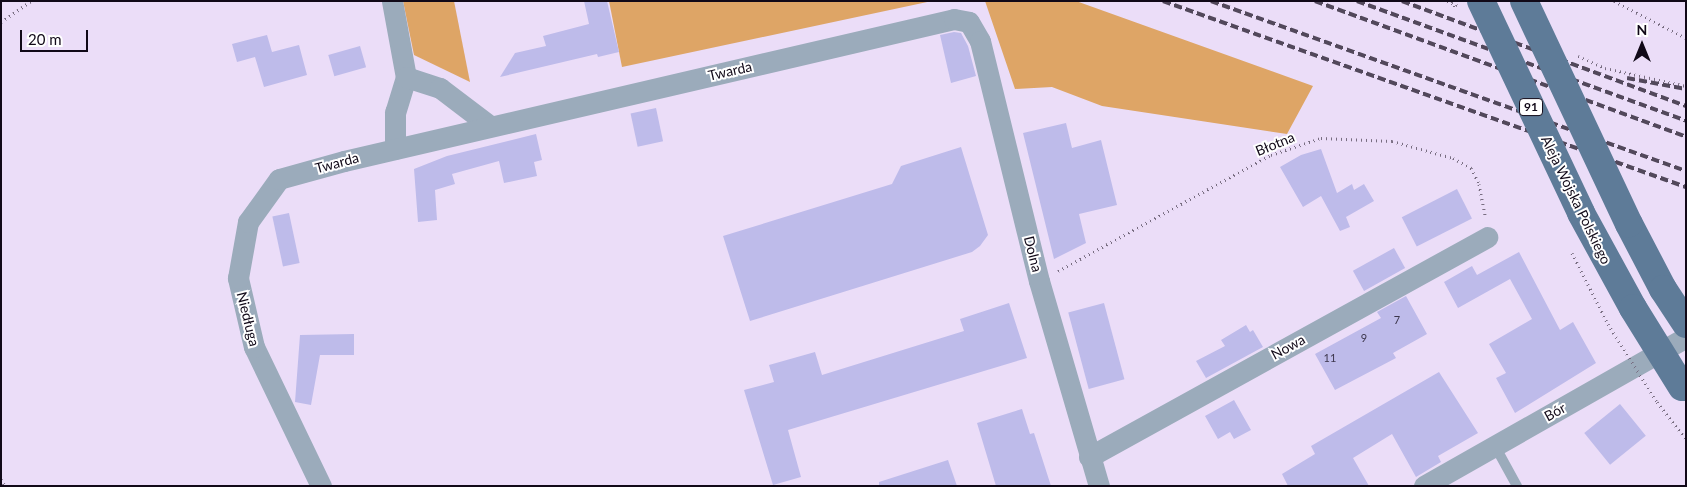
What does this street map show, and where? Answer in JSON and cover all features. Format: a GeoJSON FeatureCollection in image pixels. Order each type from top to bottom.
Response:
{"type":"FeatureCollection","features":[{"type":"Feature","properties":{"kind":"main road","name":"Aleja Wojska Polskiego"},"geometry":{"type":"LineString","coordinates":[[1481,1],[1581,213],[1633,308],[1684,389]]}},
{"type":"Feature","properties":{"kind":"main road"},"geometry":{"type":"LineString","coordinates":[[1524,1],[1629,224],[1663,289],[1686,324]]}},
{"type":"Feature","properties":{"kind":"street"},"geometry":{"type":"LineString","coordinates":[[392,1],[406,77],[395,112],[395,148]]}},
{"type":"Feature","properties":{"kind":"street","name":"Twarda"},"geometry":{"type":"LineString","coordinates":[[279,179],[395,148],[954,19],[969,22]]}},
{"type":"Feature","properties":{"kind":"street","name":"Dolna"},"geometry":{"type":"LineString","coordinates":[[969,22],[980,41],[1040,281],[1089,457],[1099,486]]}},
{"type":"Feature","properties":{"kind":"street"},"geometry":{"type":"LineString","coordinates":[[406,77],[440,88],[490,126]]}},
{"type":"Feature","properties":{"kind":"street","name":"Niedługa"},"geometry":{"type":"LineString","coordinates":[[279,179],[248,222],[238,278],[254,347],[321,486]]}},
{"type":"Feature","properties":{"kind":"street","name":"Nowa"},"geometry":{"type":"LineString","coordinates":[[1089,457],[1487,237]]}},
{"type":"Feature","properties":{"kind":"street","name":"Bór"},"geometry":{"type":"LineString","coordinates":[[1424,486],[1686,336]]}},
{"type":"Feature","properties":{"kind":"lane"},"geometry":{"type":"LineString","coordinates":[[1495,446],[1517,486]]}},
{"type":"Feature","properties":{"kind":"path"},"geometry":{"type":"LineString","coordinates":[[1,22],[31,1]]}},
{"type":"Feature","properties":{"kind":"path"},"geometry":{"type":"LineString","coordinates":[[1614,1],[1686,38]]}},
{"type":"Feature","properties":{"kind":"path","name":"Błotna"},"geometry":{"type":"LineString","coordinates":[[1040,281],[1271,155],[1321,138],[1392,141],[1453,158],[1471,168],[1484,202],[1487,237]]}},
{"type":"Feature","properties":{"kind":"path"},"geometry":{"type":"LineString","coordinates":[[1570,249],[1608,324],[1657,402],[1686,439]]}},
{"type":"Feature","properties":{"kind":"path"},"geometry":{"type":"LineString","coordinates":[[1,479],[6,486]]}},
{"type":"Feature","properties":{"kind":"shaded area"},"geometry":{"type":"Polygon","coordinates":[[[403,1],[454,1],[470,82],[414,55],[403,1]]]}},
{"type":"Feature","properties":{"kind":"shaded area"},"geometry":{"type":"Polygon","coordinates":[[[609,1],[932,1],[622,67],[609,1]]]}},
{"type":"Feature","properties":{"kind":"shaded area"},"geometry":{"type":"Polygon","coordinates":[[[985,1],[1076,1],[1313,86],[1287,134],[1102,106],[1052,87],[1015,89],[985,1]]]}},
{"type":"Feature","properties":{"kind":"building"},"geometry":{"type":"Polygon","coordinates":[[[584,1],[607,1],[619,52],[598,57],[597,54],[500,77],[515,53],[546,46],[543,36],[589,24],[584,1]]]}},
{"type":"Feature","properties":{"kind":"building"},"geometry":{"type":"Polygon","coordinates":[[[954,32],[961,33],[968,46],[976,76],[951,83],[940,35],[954,32]]]}},
{"type":"Feature","properties":{"kind":"building"},"geometry":{"type":"Polygon","coordinates":[[[267,35],[272,52],[299,45],[307,75],[264,87],[255,57],[237,62],[232,44],[267,35]]]}},
{"type":"Feature","properties":{"kind":"building"},"geometry":{"type":"Polygon","coordinates":[[[360,46],[366,67],[334,76],[328,55],[360,46]]]}},
{"type":"Feature","properties":{"kind":"building"},"geometry":{"type":"Polygon","coordinates":[[[656,108],[663,141],[638,147],[631,113],[656,108]]]}},
{"type":"Feature","properties":{"kind":"building"},"geometry":{"type":"Polygon","coordinates":[[[1066,123],[1072,148],[1101,140],[1117,205],[1079,214],[1086,243],[1054,259],[1023,133],[1066,123]]]}},
{"type":"Feature","properties":{"kind":"building"},"geometry":{"type":"Polygon","coordinates":[[[536,134],[542,160],[534,162],[537,176],[504,183],[499,161],[452,174],[455,184],[435,190],[437,220],[418,222],[414,169],[447,156],[536,134]]]}},
{"type":"Feature","properties":{"kind":"building"},"geometry":{"type":"Polygon","coordinates":[[[961,147],[988,235],[980,246],[972,252],[750,321],[723,236],[892,184],[901,166],[961,147]]]}},
{"type":"Feature","properties":{"kind":"building"},"geometry":{"type":"Polygon","coordinates":[[[1321,149],[1337,193],[1352,184],[1354,190],[1364,184],[1374,201],[1346,217],[1350,227],[1340,231],[1321,196],[1303,207],[1280,167],[1301,155],[1321,149]]]}},
{"type":"Feature","properties":{"kind":"building"},"geometry":{"type":"Polygon","coordinates":[[[1457,189],[1472,218],[1417,247],[1402,217],[1457,189]]]}},
{"type":"Feature","properties":{"kind":"building"},"geometry":{"type":"Polygon","coordinates":[[[289,213],[300,263],[283,266],[272,217],[289,213]]]}},
{"type":"Feature","properties":{"kind":"building"},"geometry":{"type":"Polygon","coordinates":[[[1394,248],[1405,268],[1364,291],[1353,271],[1394,248]]]}},
{"type":"Feature","properties":{"kind":"building"},"geometry":{"type":"Polygon","coordinates":[[[1519,252],[1560,330],[1573,322],[1596,363],[1515,413],[1496,378],[1506,373],[1489,344],[1532,319],[1510,279],[1458,308],[1444,282],[1472,266],[1477,275],[1519,252]]]}},
{"type":"Feature","properties":{"kind":"building"},"geometry":{"type":"Polygon","coordinates":[[[1406,296],[1427,334],[1393,353],[1396,358],[1335,390],[1315,354],[1381,318],[1377,312],[1406,296]]]}},
{"type":"Feature","properties":{"kind":"building"},"geometry":{"type":"Polygon","coordinates":[[[1009,303],[1027,358],[788,430],[801,477],[773,485],[744,390],[774,382],[769,365],[815,352],[822,375],[964,331],[960,319],[1009,303]]]}},
{"type":"Feature","properties":{"kind":"building"},"geometry":{"type":"Polygon","coordinates":[[[1104,303],[1124,379],[1089,389],[1068,313],[1104,303]]]}},
{"type":"Feature","properties":{"kind":"building"},"geometry":{"type":"Polygon","coordinates":[[[1246,325],[1250,332],[1253,330],[1263,347],[1206,378],[1196,361],[1225,346],[1221,340],[1246,325]]]}},
{"type":"Feature","properties":{"kind":"building"},"geometry":{"type":"Polygon","coordinates":[[[354,334],[354,355],[320,355],[311,405],[295,402],[300,335],[354,334]]]}},
{"type":"Feature","properties":{"kind":"building"},"geometry":{"type":"Polygon","coordinates":[[[1439,372],[1478,433],[1438,456],[1441,462],[1416,477],[1392,434],[1353,458],[1369,486],[1288,486],[1282,474],[1315,454],[1311,446],[1439,372]]]}},
{"type":"Feature","properties":{"kind":"building"},"geometry":{"type":"Polygon","coordinates":[[[1234,400],[1251,430],[1234,439],[1230,432],[1218,439],[1205,416],[1234,400]]]}},
{"type":"Feature","properties":{"kind":"building"},"geometry":{"type":"Polygon","coordinates":[[[1620,404],[1646,436],[1610,465],[1584,433],[1620,404]]]}},
{"type":"Feature","properties":{"kind":"building"},"geometry":{"type":"Polygon","coordinates":[[[1022,409],[1030,434],[1034,433],[1051,486],[996,486],[977,423],[1022,409]]]}},
{"type":"Feature","properties":{"kind":"building"},"geometry":{"type":"Polygon","coordinates":[[[948,460],[957,486],[879,486],[879,482],[948,460]]]}},
{"type":"Feature","properties":{"kind":"railway"},"geometry":{"type":"LineString","coordinates":[[1163,1],[1686,187]]}},
{"type":"Feature","properties":{"kind":"railway"},"geometry":{"type":"LineString","coordinates":[[1211,1],[1686,171]]}},
{"type":"Feature","properties":{"kind":"railway"},"geometry":{"type":"LineString","coordinates":[[1315,1],[1686,137]]}},
{"type":"Feature","properties":{"kind":"railway"},"geometry":{"type":"LineString","coordinates":[[1357,1],[1686,121]]}},
{"type":"Feature","properties":{"kind":"railway"},"geometry":{"type":"LineString","coordinates":[[1402,1],[1686,106]]}},
{"type":"Feature","properties":{"kind":"railway"},"geometry":{"type":"LineString","coordinates":[[1627,78],[1686,89]]}}]}
